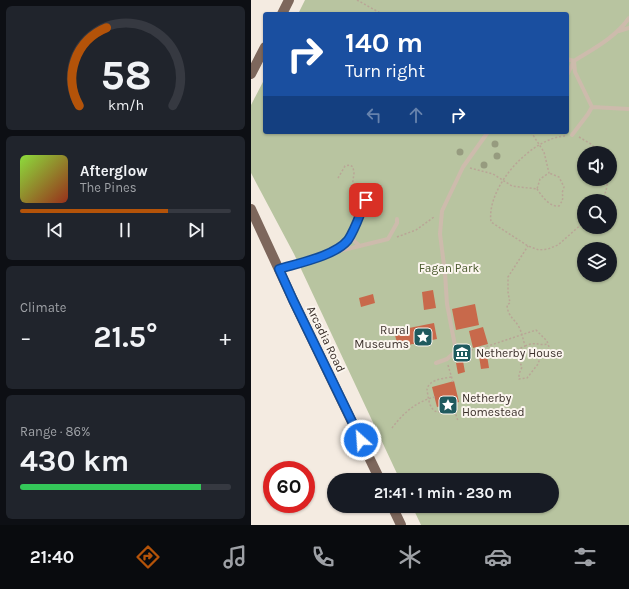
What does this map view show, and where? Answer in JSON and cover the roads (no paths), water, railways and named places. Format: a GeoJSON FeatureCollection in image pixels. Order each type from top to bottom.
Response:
{"type":"FeatureCollection","features":[{"type":"Feature","properties":{"kind":"main road"},"geometry":{"type":"LineString","coordinates":[[283,12],[289,0]]}},
{"type":"Feature","properties":{"kind":"main road"},"geometry":{"type":"LineString","coordinates":[[251,74],[263,51]]}},
{"type":"Feature","properties":{"kind":"main road","name":"Arcadia Road"},"geometry":{"type":"LineString","coordinates":[[251,209],[377,473]]}},
{"type":"Feature","properties":{"kind":"main road"},"geometry":{"type":"LineString","coordinates":[[395,513],[401,525]]}},
{"type":"Feature","properties":{"kind":"lane"},"geometry":{"type":"LineString","coordinates":[[619,31],[629,18]]}},
{"type":"Feature","properties":{"kind":"lane"},"geometry":{"type":"LineString","coordinates":[[569,73],[574,61],[619,31],[629,28]]}},
{"type":"Feature","properties":{"kind":"lane"},"geometry":{"type":"LineString","coordinates":[[569,60],[574,61]]}},
{"type":"Feature","properties":{"kind":"lane"},"geometry":{"type":"LineString","coordinates":[[574,61],[575,72],[592,107]]}},
{"type":"Feature","properties":{"kind":"lane"},"geometry":{"type":"LineString","coordinates":[[592,107],[629,109]]}},
{"type":"Feature","properties":{"kind":"lane"},"geometry":{"type":"LineString","coordinates":[[572,135],[592,107]]}},
{"type":"Feature","properties":{"kind":"lane"},"geometry":{"type":"LineString","coordinates":[[436,363],[447,359],[456,351],[447,304],[440,234],[442,211],[463,167],[487,134]]}},
{"type":"Feature","properties":{"kind":"lane"},"geometry":{"type":"LineString","coordinates":[[327,254],[345,242],[352,232],[366,200]]}},
{"type":"Feature","properties":{"kind":"lane"},"geometry":{"type":"LineString","coordinates":[[279,269],[327,254],[388,238],[397,223],[397,219]]}},
{"type":"Feature","properties":{"kind":"lane"},"geometry":{"type":"LineString","coordinates":[[352,232],[355,241],[360,246]]}},
{"type":"Feature","properties":{"kind":"place","name":"Rural Museums"},"geometry":{"type":"Point","coordinates":[423,337]}},
{"type":"Feature","properties":{"kind":"place","name":"Netherby House"},"geometry":{"type":"Point","coordinates":[462,353]}},
{"type":"Feature","properties":{"kind":"place","name":"Netherby Homestead"},"geometry":{"type":"Point","coordinates":[448,405]}},
{"type":"Feature","properties":{"kind":"park label","name":"Fagan Park"},"geometry":{"type":"Point","coordinates":[449,268]}}]}
